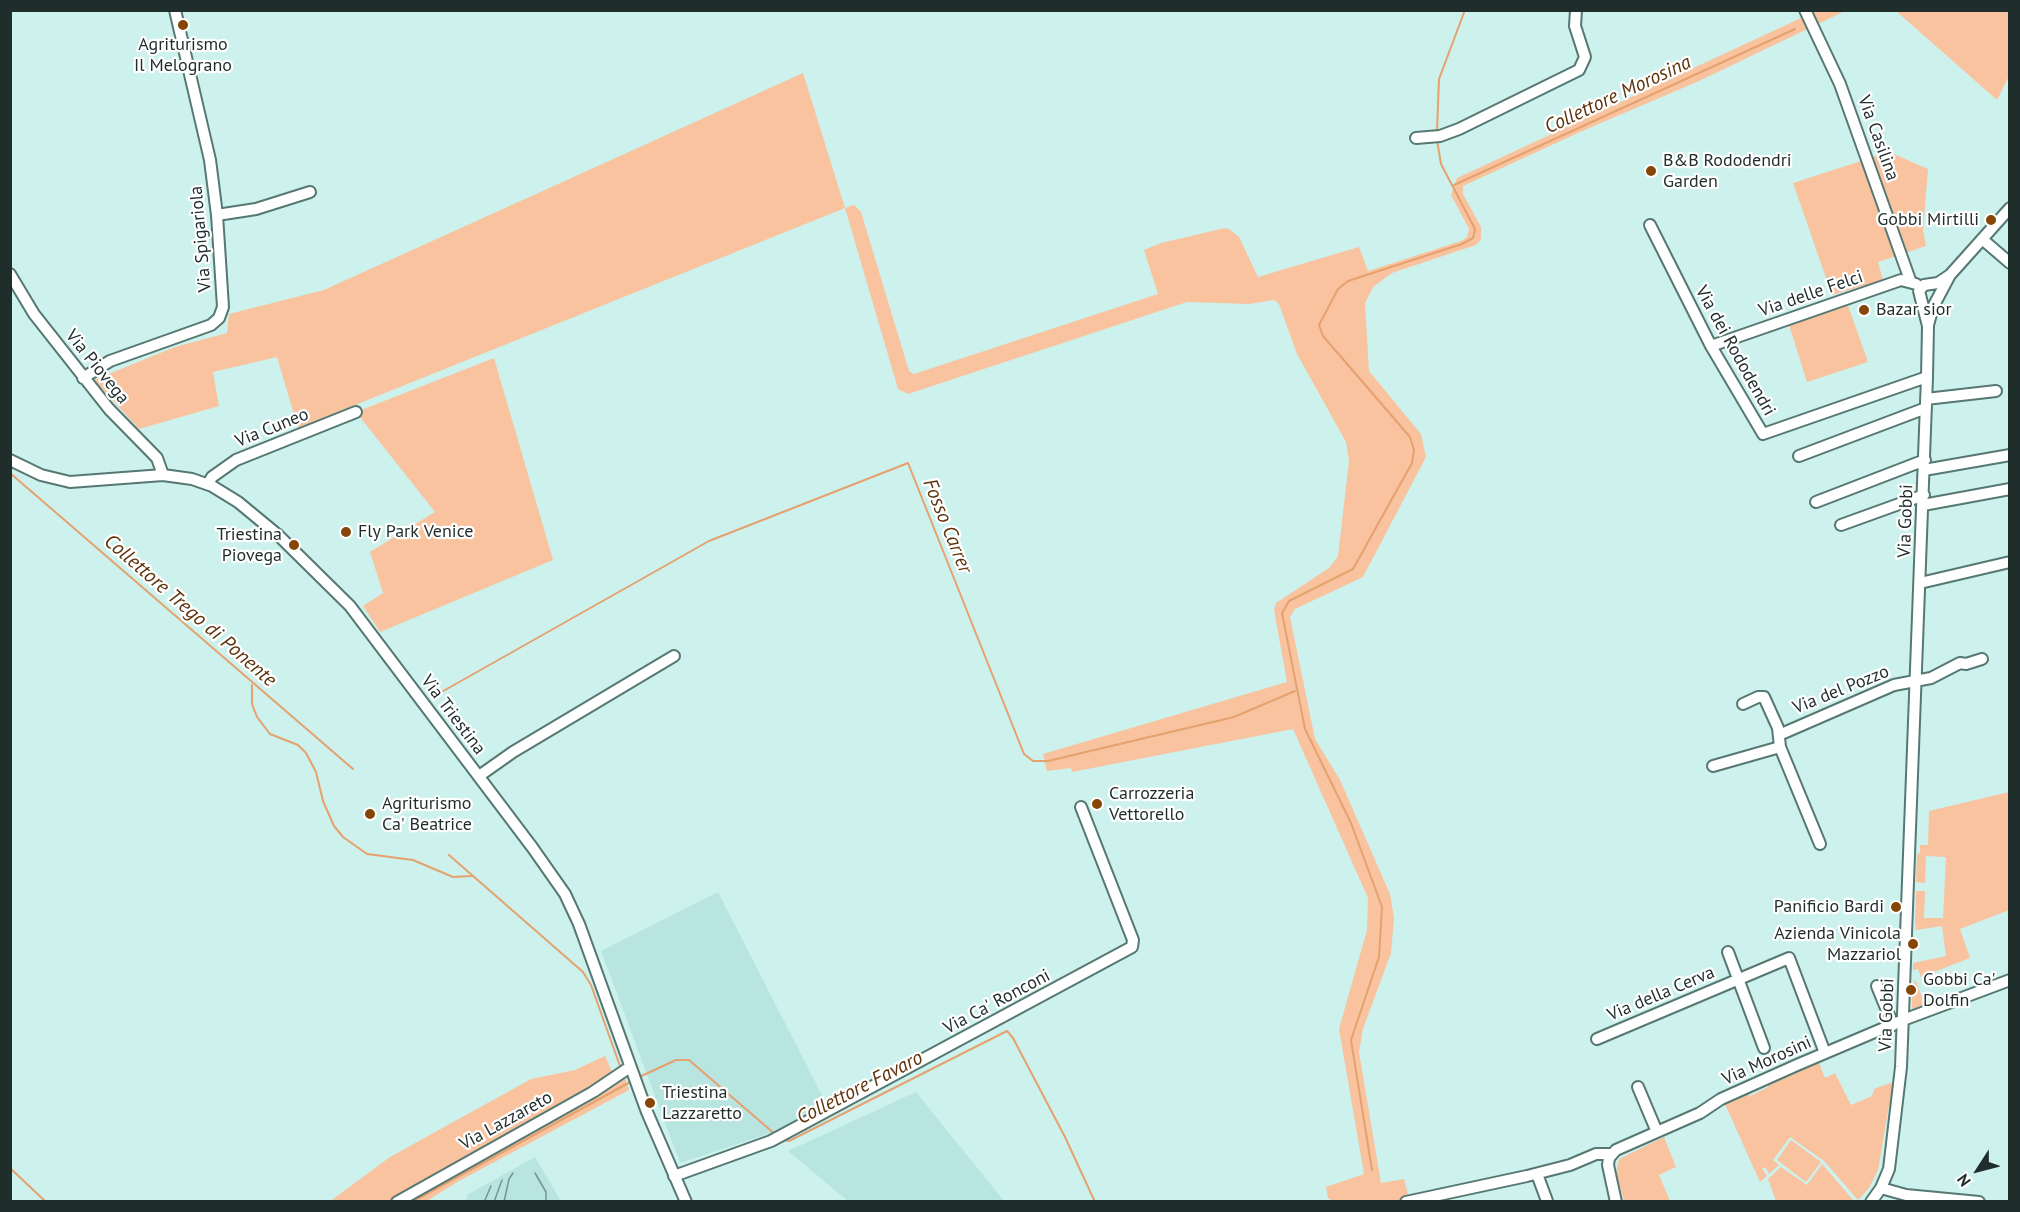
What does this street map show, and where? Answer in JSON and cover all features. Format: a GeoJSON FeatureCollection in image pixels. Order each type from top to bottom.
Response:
{"type":"FeatureCollection","features":[{"type":"Feature","properties":{"kind":"street","name":"Via Spigariola"},"geometry":{"type":"LineString","coordinates":[[83,378],[110,361],[216,322],[223,307],[217,215],[210,160],[175,10]]}},
{"type":"Feature","properties":{"kind":"street"},"geometry":{"type":"LineString","coordinates":[[1416,138],[1437,137],[1467,126],[1579,70],[1586,57],[1575,26],[1576,10]]}},
{"type":"Feature","properties":{"kind":"street","name":"Via Casilina"},"geometry":{"type":"LineString","coordinates":[[1805,10],[1840,84],[1910,280]]}},
{"type":"Feature","properties":{"kind":"street"},"geometry":{"type":"LineString","coordinates":[[217,215],[256,209],[310,192]]}},
{"type":"Feature","properties":{"kind":"street","name":"Via Gobbi"},"geometry":{"type":"LineString","coordinates":[[1870,1202],[1881,1188],[1889,1169],[1895,1136],[1898,1022],[1917,680],[1928,326],[1937,299],[1950,275],[2010,208]]}},
{"type":"Feature","properties":{"kind":"street","name":"Via dei Rododendri"},"geometry":{"type":"LineString","coordinates":[[1650,225],[1712,346],[1763,434],[1927,377]]}},
{"type":"Feature","properties":{"kind":"street"},"geometry":{"type":"LineString","coordinates":[[1982,239],[2010,263]]}},
{"type":"Feature","properties":{"kind":"street","name":"Via Piovega"},"geometry":{"type":"LineString","coordinates":[[10,273],[28,306],[83,378],[157,458],[163,475]]}},
{"type":"Feature","properties":{"kind":"street","name":"Via Gobbi"},"geometry":{"type":"LineString","coordinates":[[1928,326],[1920,300],[1921,288],[1933,285],[1950,275]]}},
{"type":"Feature","properties":{"kind":"street","name":"Via delle Felci"},"geometry":{"type":"LineString","coordinates":[[1712,346],[1901,280],[1910,280]]}},
{"type":"Feature","properties":{"kind":"street"},"geometry":{"type":"LineString","coordinates":[[1910,280],[1921,288]]}},
{"type":"Feature","properties":{"kind":"street"},"geometry":{"type":"LineString","coordinates":[[1920,300],[1926,304],[1937,299],[1938,290],[1933,285]]}},
{"type":"Feature","properties":{"kind":"street"},"geometry":{"type":"LineString","coordinates":[[1799,456],[1926,404],[1996,391]]}},
{"type":"Feature","properties":{"kind":"street","name":"Via Cuneo"},"geometry":{"type":"LineString","coordinates":[[208,484],[212,477],[237,460],[356,412]]}},
{"type":"Feature","properties":{"kind":"street"},"geometry":{"type":"LineString","coordinates":[[1816,502],[1924,465],[2010,454]]}},
{"type":"Feature","properties":{"kind":"street","name":"Via Triestina"},"geometry":{"type":"LineString","coordinates":[[10,460],[41,476],[70,482],[163,475],[208,484],[249,511],[342,598],[565,894],[579,924],[638,1089],[686,1202]]}},
{"type":"Feature","properties":{"kind":"street"},"geometry":{"type":"LineString","coordinates":[[1841,525],[1924,500],[2010,489]]}},
{"type":"Feature","properties":{"kind":"street"},"geometry":{"type":"LineString","coordinates":[[1920,583],[2010,562]]}},
{"type":"Feature","properties":{"kind":"street"},"geometry":{"type":"LineString","coordinates":[[478,776],[513,752],[674,656]]}},
{"type":"Feature","properties":{"kind":"street"},"geometry":{"type":"LineString","coordinates":[[1917,680],[1931,678],[1960,663],[1966,664],[1982,659]]}},
{"type":"Feature","properties":{"kind":"street","name":"Via del Pozzo"},"geometry":{"type":"LineString","coordinates":[[1779,735],[1894,685],[1917,680]]}},
{"type":"Feature","properties":{"kind":"street","name":"Via del Pozzo"},"geometry":{"type":"LineString","coordinates":[[1743,704],[1758,697],[1764,697],[1779,735],[1780,747],[1820,844]]}},
{"type":"Feature","properties":{"kind":"street"},"geometry":{"type":"LineString","coordinates":[[1713,766],[1780,747]]}},
{"type":"Feature","properties":{"kind":"street","name":"Via Ca' Ronconi"},"geometry":{"type":"LineString","coordinates":[[674,1176],[776,1138],[1132,947],[1133,940],[1081,807]]}},
{"type":"Feature","properties":{"kind":"street","name":"Via della Cerva"},"geometry":{"type":"LineString","coordinates":[[1728,952],[1764,1048]]}},
{"type":"Feature","properties":{"kind":"street","name":"Via della Cerva"},"geometry":{"type":"LineString","coordinates":[[1597,1039],[1789,958],[1825,1053]]}},
{"type":"Feature","properties":{"kind":"street","name":"Via Morosini"},"geometry":{"type":"LineString","coordinates":[[1406,1202],[1570,1166],[1596,1154],[1610,1156],[1700,1113],[1721,1099],[1825,1053],[1898,1022],[2010,980]]}},
{"type":"Feature","properties":{"kind":"street"},"geometry":{"type":"LineString","coordinates":[[1877,986],[1898,1022]]}},
{"type":"Feature","properties":{"kind":"street","name":"Via Lazzareto"},"geometry":{"type":"LineString","coordinates":[[397,1202],[593,1092],[631,1068]]}},
{"type":"Feature","properties":{"kind":"street"},"geometry":{"type":"LineString","coordinates":[[1638,1087],[1657,1132]]}},
{"type":"Feature","properties":{"kind":"street"},"geometry":{"type":"LineString","coordinates":[[1610,1156],[1609,1173],[1617,1202]]}},
{"type":"Feature","properties":{"kind":"street"},"geometry":{"type":"LineString","coordinates":[[1537,1174],[1547,1201]]}},
{"type":"Feature","properties":{"kind":"street"},"geometry":{"type":"LineString","coordinates":[[1881,1188],[1906,1195],[1979,1202]]}},
{"type":"Feature","properties":{"kind":"shaded area"},"geometry":{"type":"Polygon","coordinates":[[[1816,11],[1845,11],[1699,81],[1463,186],[1463,194],[1481,227],[1481,239],[1476,245],[1392,273],[1373,287],[1365,303],[1369,371],[1421,434],[1426,457],[1363,577],[1295,609],[1290,617],[1315,739],[1340,780],[1390,894],[1394,918],[1391,953],[1363,1029],[1359,1052],[1381,1183],[1404,1179],[1409,1198],[1389,1202],[1333,1201],[1328,1198],[1326,1187],[1364,1174],[1339,1029],[1367,930],[1368,898],[1293,729],[1072,772],[1071,768],[1047,771],[1043,754],[1287,682],[1274,610],[1276,603],[1329,568],[1338,556],[1349,461],[1346,442],[1297,354],[1279,304],[1274,300],[1249,304],[1187,302],[908,394],[898,389],[845,208],[854,205],[861,212],[909,371],[914,374],[1158,294],[1144,250],[1161,243],[1229,229],[1239,237],[1258,277],[1359,247],[1368,271],[1461,241],[1467,237],[1469,229],[1451,195],[1457,178],[1816,11]]]}},
{"type":"Feature","properties":{"kind":"shaded area"},"geometry":{"type":"Polygon","coordinates":[[[1896,11],[2009,11],[2009,76],[1997,100],[1896,11]]]}},
{"type":"Feature","properties":{"kind":"shaded area"},"geometry":{"type":"Polygon","coordinates":[[[803,73],[845,208],[298,428],[277,357],[213,372],[219,406],[139,429],[94,380],[175,347],[227,333],[229,314],[324,290],[803,73]]]}},
{"type":"Feature","properties":{"kind":"shaded area"},"geometry":{"type":"Polygon","coordinates":[[[1889,152],[1928,169],[1923,230],[1926,246],[1878,262],[1883,280],[1832,295],[1793,183],[1889,152]]]}},
{"type":"Feature","properties":{"kind":"shaded area"},"geometry":{"type":"Polygon","coordinates":[[[1847,303],[1868,362],[1807,382],[1789,325],[1847,303]]]}},
{"type":"Feature","properties":{"kind":"shaded area"},"geometry":{"type":"Polygon","coordinates":[[[494,358],[553,560],[380,632],[363,606],[383,593],[370,552],[435,512],[356,412],[494,358]]]}},
{"type":"Feature","properties":{"kind":"shaded area"},"geometry":{"type":"Polygon","coordinates":[[[2009,792],[2009,910],[1960,929],[1970,958],[1921,977],[1918,969],[1913,970],[1913,963],[1946,956],[1942,926],[1916,930],[1915,922],[1916,891],[1925,891],[1924,918],[1943,918],[1946,857],[1926,856],[1925,883],[1916,882],[1917,854],[1920,853],[1920,845],[1928,845],[1929,811],[2009,792]]]}},
{"type":"Feature","properties":{"kind":"shaded area"},"geometry":{"type":"Polygon","coordinates":[[[718,892],[827,1105],[780,1130],[680,1163],[601,951],[718,892]]]}},
{"type":"Feature","properties":{"kind":"shaded area"},"geometry":{"type":"Polygon","coordinates":[[[1915,979],[1925,1005],[1912,1009],[1912,992],[1915,979]]]}},
{"type":"Feature","properties":{"kind":"shaded area"},"geometry":{"type":"Polygon","coordinates":[[[605,1056],[612,1072],[621,1065],[629,1090],[459,1181],[427,1201],[329,1202],[390,1157],[531,1079],[575,1070],[605,1056]]]}},
{"type":"Feature","properties":{"kind":"shaded area"},"geometry":{"type":"Polygon","coordinates":[[[1818,1060],[1825,1078],[1835,1073],[1851,1105],[1872,1096],[1874,1089],[1893,1082],[1878,1170],[1869,1188],[1858,1200],[1824,1161],[1790,1137],[1773,1160],[1779,1165],[1769,1174],[1766,1168],[1762,1168],[1767,1176],[1760,1182],[1724,1102],[1747,1092],[1750,1096],[1768,1087],[1767,1083],[1818,1060]]]}},
{"type":"Feature","properties":{"kind":"shaded area"},"geometry":{"type":"Polygon","coordinates":[[[916,1092],[1004,1201],[848,1201],[788,1151],[916,1092]]]}},
{"type":"Feature","properties":{"kind":"shaded area"},"geometry":{"type":"Polygon","coordinates":[[[1664,1137],[1676,1167],[1659,1175],[1670,1201],[1624,1201],[1616,1173],[1619,1159],[1664,1137]]]}},
{"type":"Feature","properties":{"kind":"shaded area"},"geometry":{"type":"Polygon","coordinates":[[[1791,1140],[1821,1162],[1806,1182],[1777,1160],[1791,1140]]]}},
{"type":"Feature","properties":{"kind":"shaded area"},"geometry":{"type":"Polygon","coordinates":[[[535,1157],[561,1201],[466,1201],[467,1195],[535,1157]]]}},
{"type":"Feature","properties":{"kind":"shaded area"},"geometry":{"type":"Polygon","coordinates":[[[1822,1164],[1854,1201],[1776,1201],[1768,1179],[1781,1167],[1807,1185],[1822,1164]]]}},
{"type":"Feature","properties":{"kind":"waterway"},"geometry":{"type":"LineString","coordinates":[[1437,131],[1439,79],[1465,10]]}},
{"type":"Feature","properties":{"kind":"waterway","name":"Collettore Morosina"},"geometry":{"type":"LineString","coordinates":[[1454,185],[1795,29]]}},
{"type":"Feature","properties":{"kind":"waterway"},"geometry":{"type":"LineString","coordinates":[[1372,1170],[1351,1040],[1379,957],[1382,907],[1351,823],[1305,729],[1282,613],[1289,601],[1353,569],[1412,463],[1414,450],[1410,437],[1323,336],[1319,325],[1338,289],[1348,281],[1462,244],[1473,238],[1475,229],[1441,164],[1437,140]]}},
{"type":"Feature","properties":{"kind":"waterway","name":"Fosso Carrer"},"geometry":{"type":"LineString","coordinates":[[438,694],[709,541],[908,463],[1024,754],[1033,761],[1048,761],[1234,717],[1295,691]]}},
{"type":"Feature","properties":{"kind":"waterway","name":"Collettore Trego di Ponente"},"geometry":{"type":"LineString","coordinates":[[10,473],[353,769]]}},
{"type":"Feature","properties":{"kind":"waterway"},"geometry":{"type":"LineString","coordinates":[[252,685],[252,704],[257,717],[270,734],[298,745],[306,753],[316,772],[323,801],[334,826],[343,837],[367,854],[413,860],[453,877],[472,876]]}},
{"type":"Feature","properties":{"kind":"waterway","name":"Collettore Trego di Ponente"},"geometry":{"type":"LineString","coordinates":[[449,855],[583,972],[591,985],[620,1066]]}},
{"type":"Feature","properties":{"kind":"waterway","name":"Collettore Favaro"},"geometry":{"type":"LineString","coordinates":[[783,1140],[789,1141],[1007,1031],[1013,1038],[1065,1137],[1095,1202]]}},
{"type":"Feature","properties":{"kind":"waterway","name":"Collettore Favaro"},"geometry":{"type":"LineString","coordinates":[[637,1078],[676,1060],[689,1060],[776,1135]]}},
{"type":"Feature","properties":{"kind":"waterway","name":"Collettore Favaro"},"geometry":{"type":"LineString","coordinates":[[412,1202],[632,1081]]}},
{"type":"Feature","properties":{"kind":"waterway"},"geometry":{"type":"LineString","coordinates":[[10,1168],[46,1202]]}},
{"type":"Feature","properties":{"kind":"waterway","name":"Collettore Favaro"},"geometry":{"type":"LineString","coordinates":[[1297,1202],[1321,1202]]}},
{"type":"Feature","properties":{"kind":"tram line"},"geometry":{"type":"LineString","coordinates":[[504,1202],[509,1179],[513,1173]]}},
{"type":"Feature","properties":{"kind":"tram line"},"geometry":{"type":"LineString","coordinates":[[535,1173],[546,1192],[546,1202]]}},
{"type":"Feature","properties":{"kind":"tram line"},"geometry":{"type":"LineString","coordinates":[[494,1202],[502,1180]]}},
{"type":"Feature","properties":{"kind":"tram line"},"geometry":{"type":"LineString","coordinates":[[485,1200],[491,1186]]}},
{"type":"Feature","properties":{"kind":"place","name":"Agriturismo Il Melograno"},"geometry":{"type":"Point","coordinates":[183,25]}},
{"type":"Feature","properties":{"kind":"place","name":"B&B Rododendri Garden"},"geometry":{"type":"Point","coordinates":[1651,171]}},
{"type":"Feature","properties":{"kind":"place","name":"Gobbi Mirtilli"},"geometry":{"type":"Point","coordinates":[1991,220]}},
{"type":"Feature","properties":{"kind":"place","name":"Bazar sior"},"geometry":{"type":"Point","coordinates":[1864,310]}},
{"type":"Feature","properties":{"kind":"place","name":"Fly Park Venice"},"geometry":{"type":"Point","coordinates":[346,532]}},
{"type":"Feature","properties":{"kind":"place","name":"Triestina Piovega"},"geometry":{"type":"Point","coordinates":[294,545]}},
{"type":"Feature","properties":{"kind":"place","name":"Carrozzeria Vettorello"},"geometry":{"type":"Point","coordinates":[1097,804]}},
{"type":"Feature","properties":{"kind":"place","name":"Agriturismo Ca' Beatrice"},"geometry":{"type":"Point","coordinates":[370,814]}},
{"type":"Feature","properties":{"kind":"place","name":"Panificio Bardi"},"geometry":{"type":"Point","coordinates":[1896,907]}},
{"type":"Feature","properties":{"kind":"place","name":"Azienda Vinicola Mazzariol"},"geometry":{"type":"Point","coordinates":[1913,944]}},
{"type":"Feature","properties":{"kind":"place","name":"Gobbi Ca' Dolfin"},"geometry":{"type":"Point","coordinates":[1911,990]}},
{"type":"Feature","properties":{"kind":"place","name":"Triestina Lazzaretto"},"geometry":{"type":"Point","coordinates":[650,1103]}}]}
